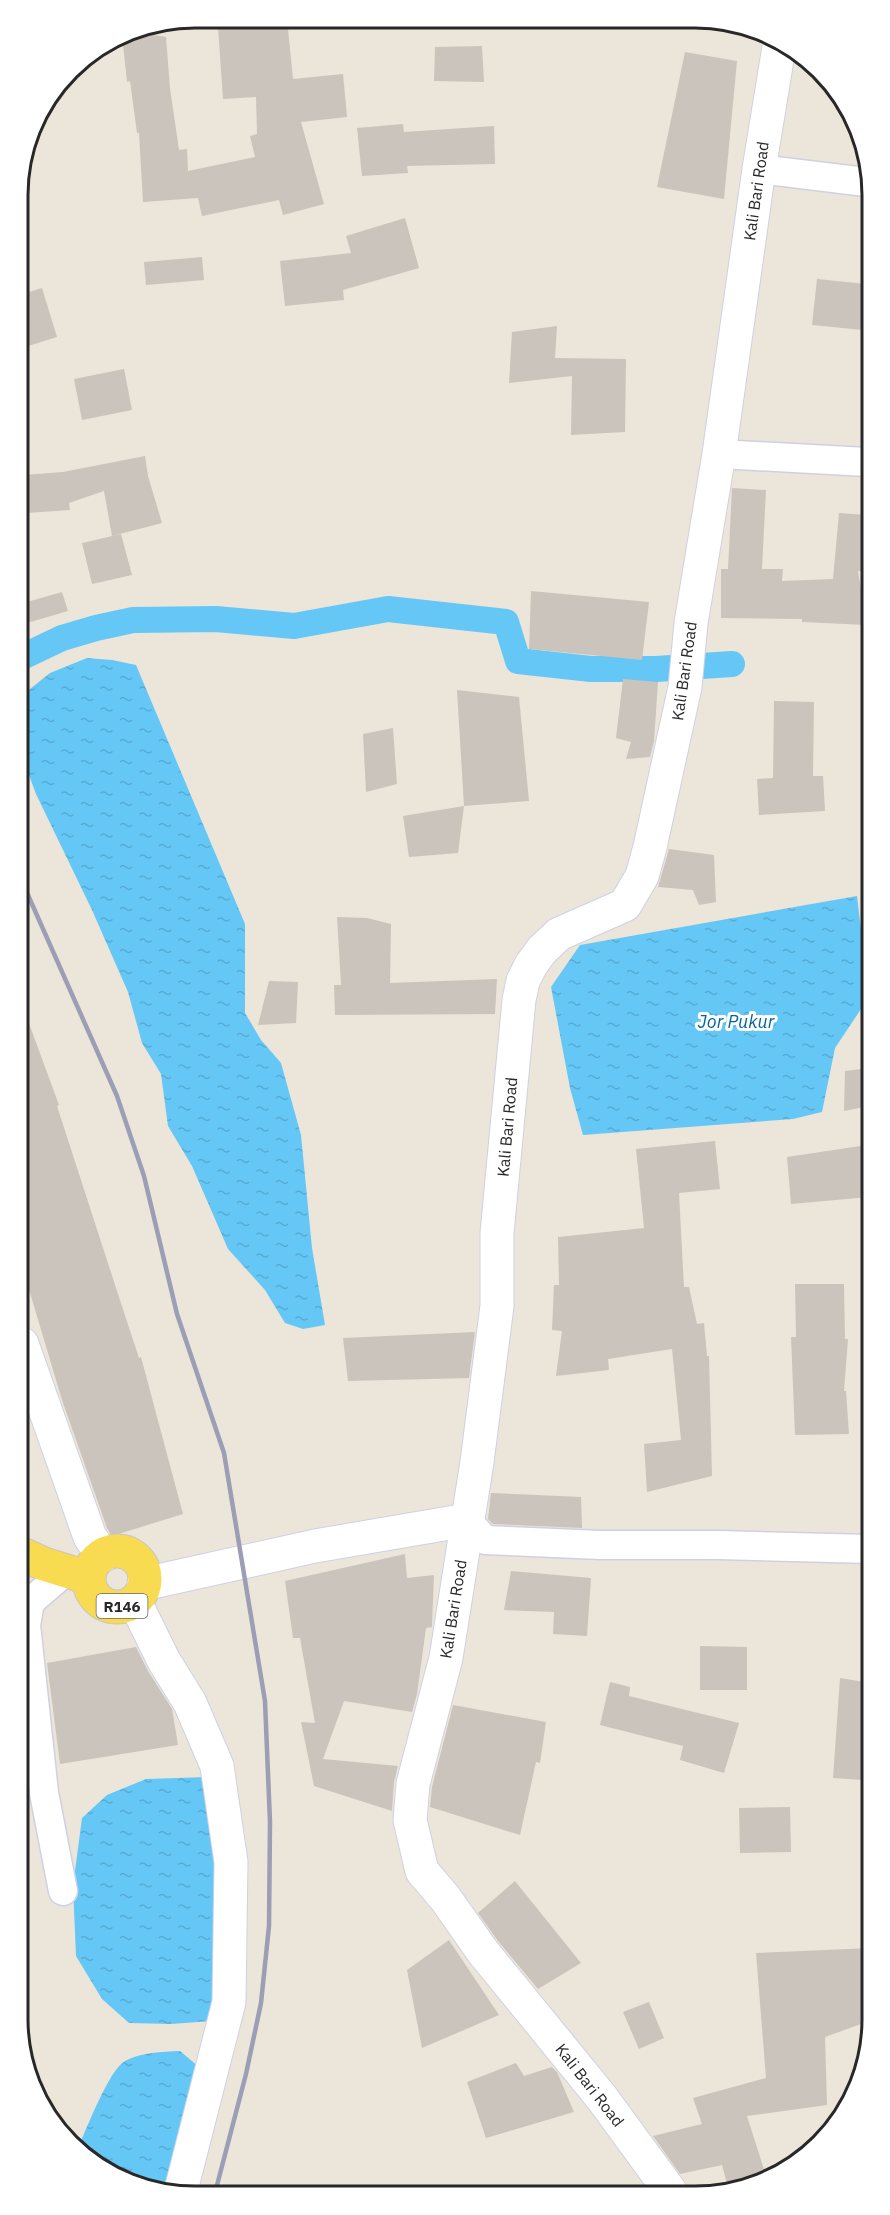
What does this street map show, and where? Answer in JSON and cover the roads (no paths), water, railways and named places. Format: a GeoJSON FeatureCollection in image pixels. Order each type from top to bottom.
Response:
{"type":"FeatureCollection","features":[{"type":"Feature","properties":{"kind":"main road","name":"Kali Bari Road"},"geometry":{"type":"LineString","coordinates":[[666,2186],[602,2098],[483,1952],[422,1870],[410,1820],[413,1784],[446,1658],[498,1306],[497,1233],[519,1000],[523,981],[542,950],[560,933],[625,905],[642,876],[685,687],[691,623],[719,454],[759,169],[778,51]]}},
{"type":"Feature","properties":{"kind":"main road"},"geometry":{"type":"LineString","coordinates":[[28,1362],[90,1537],[65,1565],[56,1563],[74,1554],[80,1547],[86,1526]]}},
{"type":"Feature","properties":{"kind":"main road"},"geometry":{"type":"LineString","coordinates":[[182,2186],[229,2002],[231,1862],[217,1766],[190,1703],[164,1661],[139,1593],[315,1546],[468,1520]]}},
{"type":"Feature","properties":{"kind":"main road","name":"R146"},"geometry":{"type":"LineString","coordinates":[[120,1551],[129,1554],[142,1567],[139,1593],[119,1607],[110,1606],[94,1596],[65,1565],[120,1551]]}},
{"type":"Feature","properties":{"kind":"street"},"geometry":{"type":"LineString","coordinates":[[759,169],[861,181]]}},
{"type":"Feature","properties":{"kind":"street"},"geometry":{"type":"LineString","coordinates":[[719,454],[862,462]]}},
{"type":"Feature","properties":{"kind":"street"},"geometry":{"type":"LineString","coordinates":[[468,1520],[485,1540],[600,1545],[861,1549]]}},
{"type":"Feature","properties":{"kind":"street"},"geometry":{"type":"LineString","coordinates":[[28,1612],[30,1602],[65,1565]]}},
{"type":"Feature","properties":{"kind":"street"},"geometry":{"type":"LineString","coordinates":[[28,1646],[44,1793],[63,1891]]}},
{"type":"Feature","properties":{"kind":"water"},"geometry":{"type":"Polygon","coordinates":[[[87,658],[136,665],[245,924],[245,1013],[261,1040],[281,1063],[301,1135],[312,1248],[325,1325],[303,1329],[285,1323],[265,1290],[228,1249],[192,1166],[168,1126],[161,1074],[142,1043],[128,992],[29,774],[29,690],[50,673],[87,658]]]}},
{"type":"Feature","properties":{"kind":"water","name":"Jor Pukur"},"geometry":{"type":"Polygon","coordinates":[[[857,896],[862,935],[862,1008],[835,1048],[822,1112],[793,1119],[583,1135],[570,1088],[551,987],[580,945],[857,896]]]}},
{"type":"Feature","properties":{"kind":"water"},"geometry":{"type":"Polygon","coordinates":[[[208,1777],[229,1880],[211,2021],[171,2024],[129,2023],[102,1999],[76,1956],[73,1886],[82,1818],[107,1795],[146,1779],[208,1777]]]}},
{"type":"Feature","properties":{"kind":"water"},"geometry":{"type":"Polygon","coordinates":[[[180,2051],[205,2072],[175,2185],[142,2178],[121,2169],[81,2141],[98,2101],[119,2067],[125,2061],[152,2053],[180,2051]]]}},
{"type":"Feature","properties":{"kind":"waterway"},"geometry":{"type":"LineString","coordinates":[[29,654],[62,638],[133,620],[216,619],[294,626],[388,609],[506,622],[518,661],[591,669],[656,669],[732,664]]}},
{"type":"Feature","properties":{"kind":"railway"},"geometry":{"type":"LineString","coordinates":[[29,896],[117,1096],[144,1176],[177,1314],[224,1453],[265,1701],[270,1822],[269,1926],[261,2003],[246,2074],[217,2186]]}}]}
